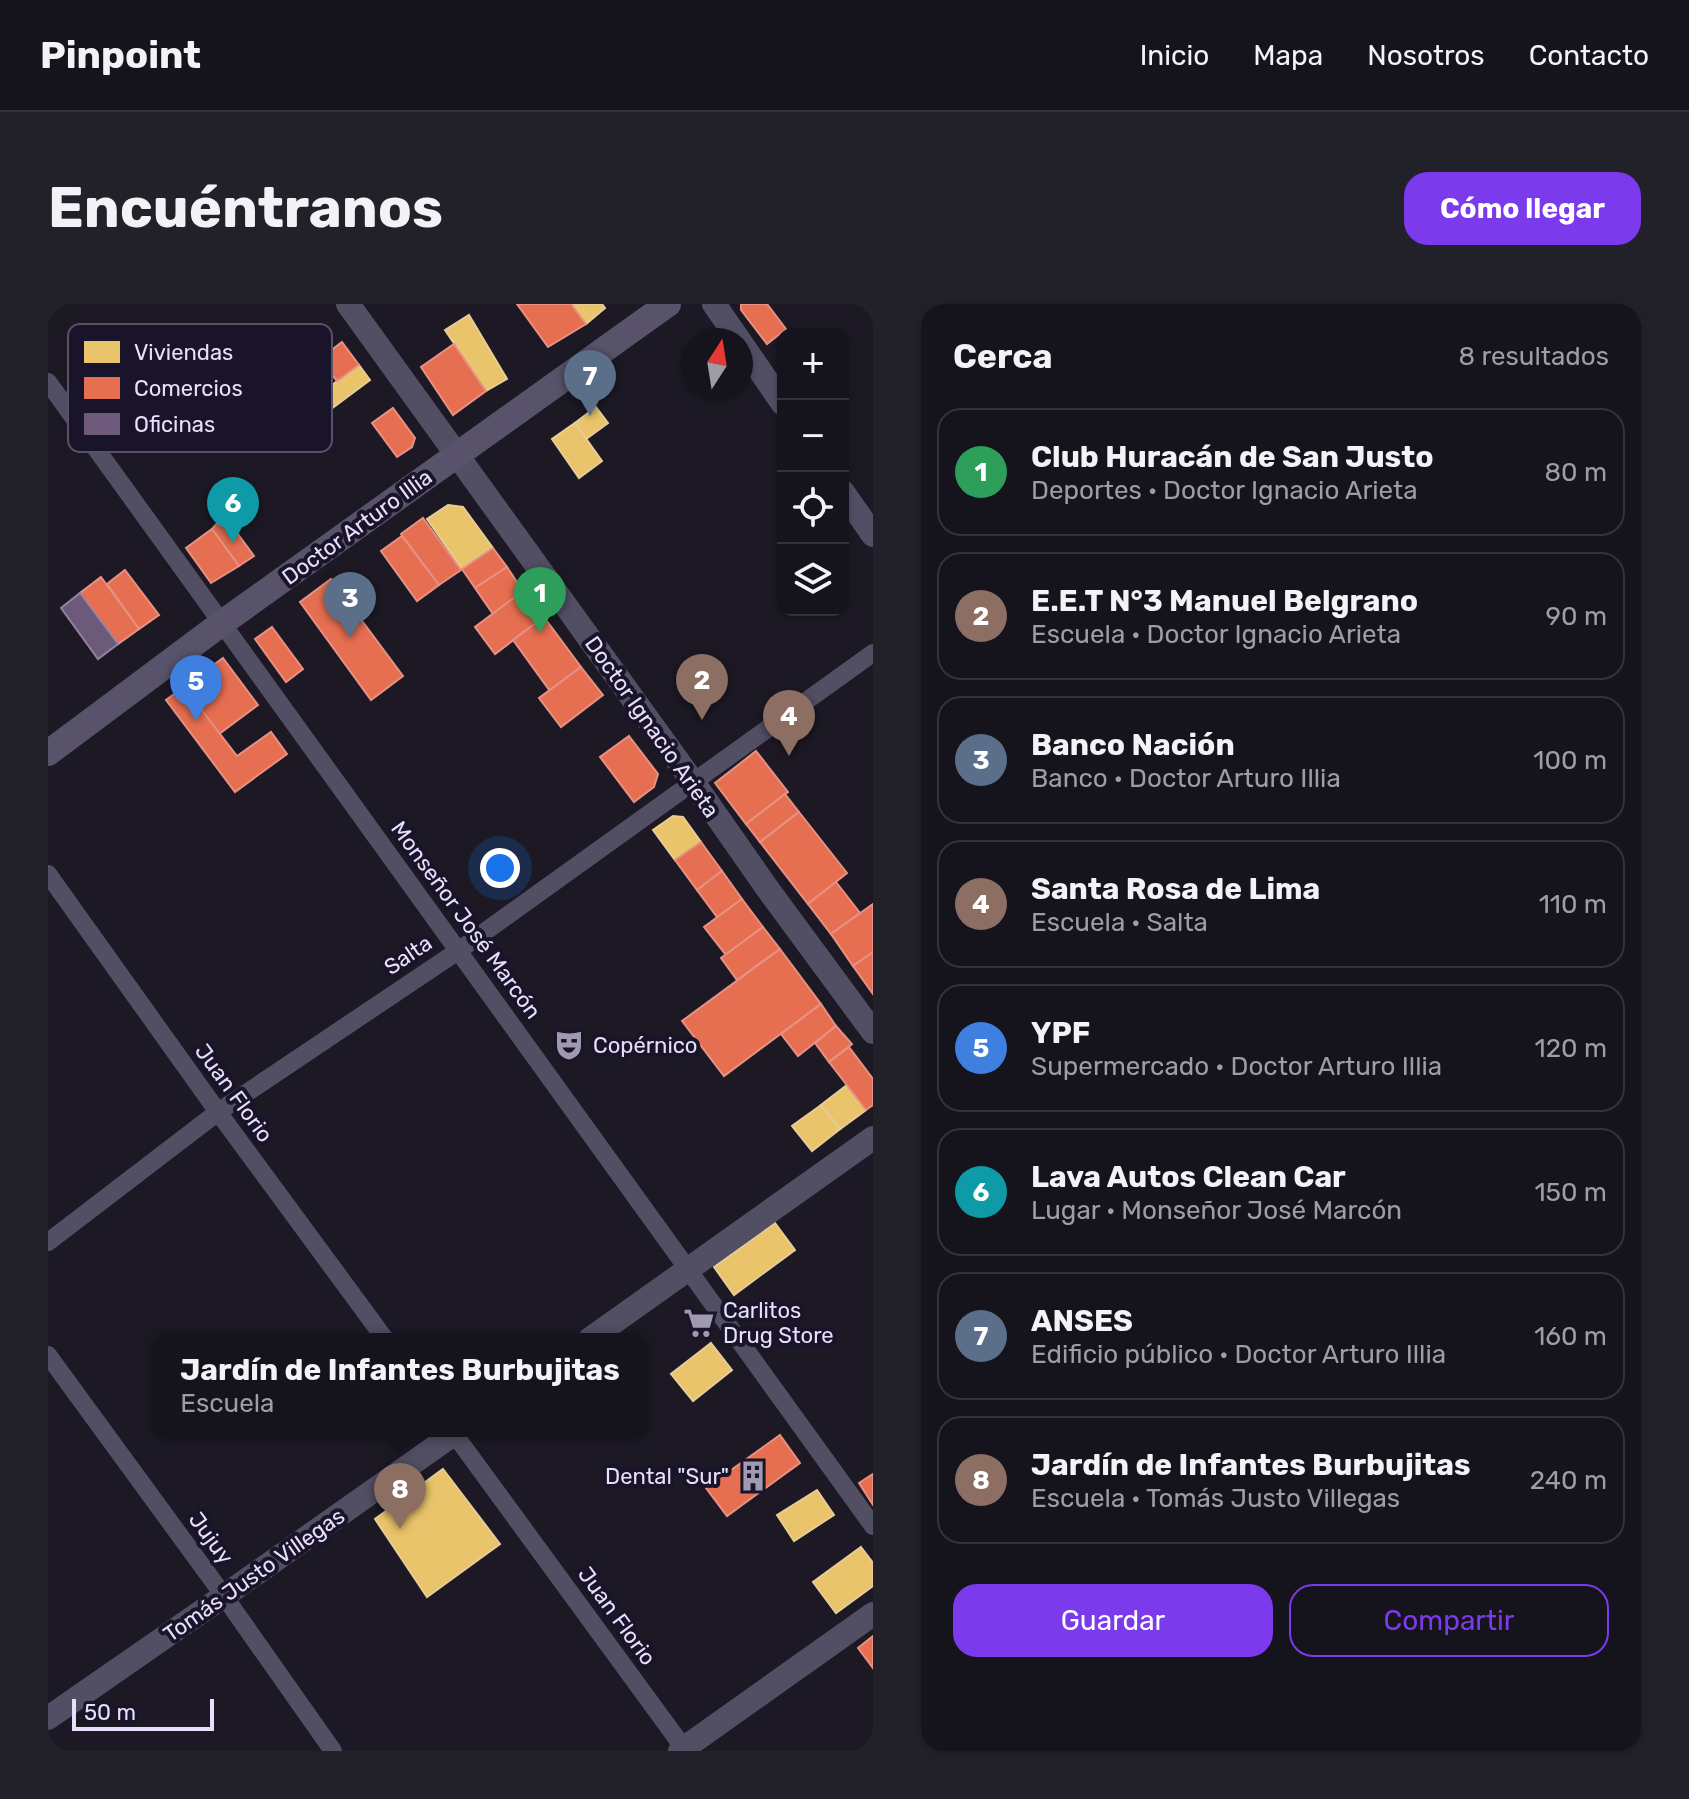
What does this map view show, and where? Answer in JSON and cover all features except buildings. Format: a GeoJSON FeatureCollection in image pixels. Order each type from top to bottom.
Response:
{"type":"FeatureCollection","features":[{"type":"Feature","properties":{"kind":"main road","name":"Doctor Arturo Illia"},"geometry":{"type":"LineString","coordinates":[[48,753],[222,623],[668,304]]}},
{"type":"Feature","properties":{"kind":"street","name":"Doctor Ignacio Arieta"},"geometry":{"type":"LineString","coordinates":[[348,304],[873,1032]]}},
{"type":"Feature","properties":{"kind":"street"},"geometry":{"type":"LineString","coordinates":[[714,304],[730,328]]}},
{"type":"Feature","properties":{"kind":"street"},"geometry":{"type":"LineString","coordinates":[[753,361],[780,400]]}},
{"type":"Feature","properties":{"kind":"street","name":"Monseñor José Marcón"},"geometry":{"type":"LineString","coordinates":[[48,382],[68,410]]}},
{"type":"Feature","properties":{"kind":"street","name":"Monseñor José Marcón"},"geometry":{"type":"LineString","coordinates":[[99,452],[873,1526]]}},
{"type":"Feature","properties":{"kind":"street"},"geometry":{"type":"LineString","coordinates":[[849,501],[873,535]]}},
{"type":"Feature","properties":{"kind":"street","name":"Salta"},"geometry":{"type":"LineString","coordinates":[[48,1242],[218,1112],[458,951],[873,653]]}},
{"type":"Feature","properties":{"kind":"street","name":"Juan Florio"},"geometry":{"type":"LineString","coordinates":[[48,874],[381,1333]]}},
{"type":"Feature","properties":{"kind":"street"},"geometry":{"type":"LineString","coordinates":[[599,1333],[873,1138]]}},
{"type":"Feature","properties":{"kind":"street","name":"Jujuy"},"geometry":{"type":"LineString","coordinates":[[48,1355],[333,1751]]}},
{"type":"Feature","properties":{"kind":"street","name":"Tomás Justo Villegas"},"geometry":{"type":"LineString","coordinates":[[48,1718],[448,1437]]}},
{"type":"Feature","properties":{"kind":"street","name":"Juan Florio"},"geometry":{"type":"LineString","coordinates":[[459,1437],[683,1750]]}},
{"type":"Feature","properties":{"kind":"street"},"geometry":{"type":"LineString","coordinates":[[683,1750],[873,1614]]}},
{"type":"Feature","properties":{"kind":"place","name":"ANSES"},"geometry":{"type":"Point","coordinates":[590,416]}},
{"type":"Feature","properties":{"kind":"place","name":"Lava Autos Clean Car"},"geometry":{"type":"Point","coordinates":[233,543]}},
{"type":"Feature","properties":{"kind":"place","name":"Club Huracán de San Justo"},"geometry":{"type":"Point","coordinates":[540,633]}},
{"type":"Feature","properties":{"kind":"place","name":"Banco Nación"},"geometry":{"type":"Point","coordinates":[350,638]}},
{"type":"Feature","properties":{"kind":"place","name":"E.E.T N°3 Manuel Belgrano"},"geometry":{"type":"Point","coordinates":[702,720]}},
{"type":"Feature","properties":{"kind":"place","name":"YPF"},"geometry":{"type":"Point","coordinates":[196,721]}},
{"type":"Feature","properties":{"kind":"place","name":"Santa Rosa de Lima"},"geometry":{"type":"Point","coordinates":[789,756]}},
{"type":"Feature","properties":{"kind":"place","name":"Copérnico"},"geometry":{"type":"Point","coordinates":[569,1045]}},
{"type":"Feature","properties":{"kind":"place","name":"Carlitos Drug Store"},"geometry":{"type":"Point","coordinates":[699,1323]}},
{"type":"Feature","properties":{"kind":"place","name":"Dental \"Sur\""},"geometry":{"type":"Point","coordinates":[753,1476]}},
{"type":"Feature","properties":{"kind":"place","name":"Jardín de Infantes Burbujitas"},"geometry":{"type":"Point","coordinates":[400,1529]}}]}
